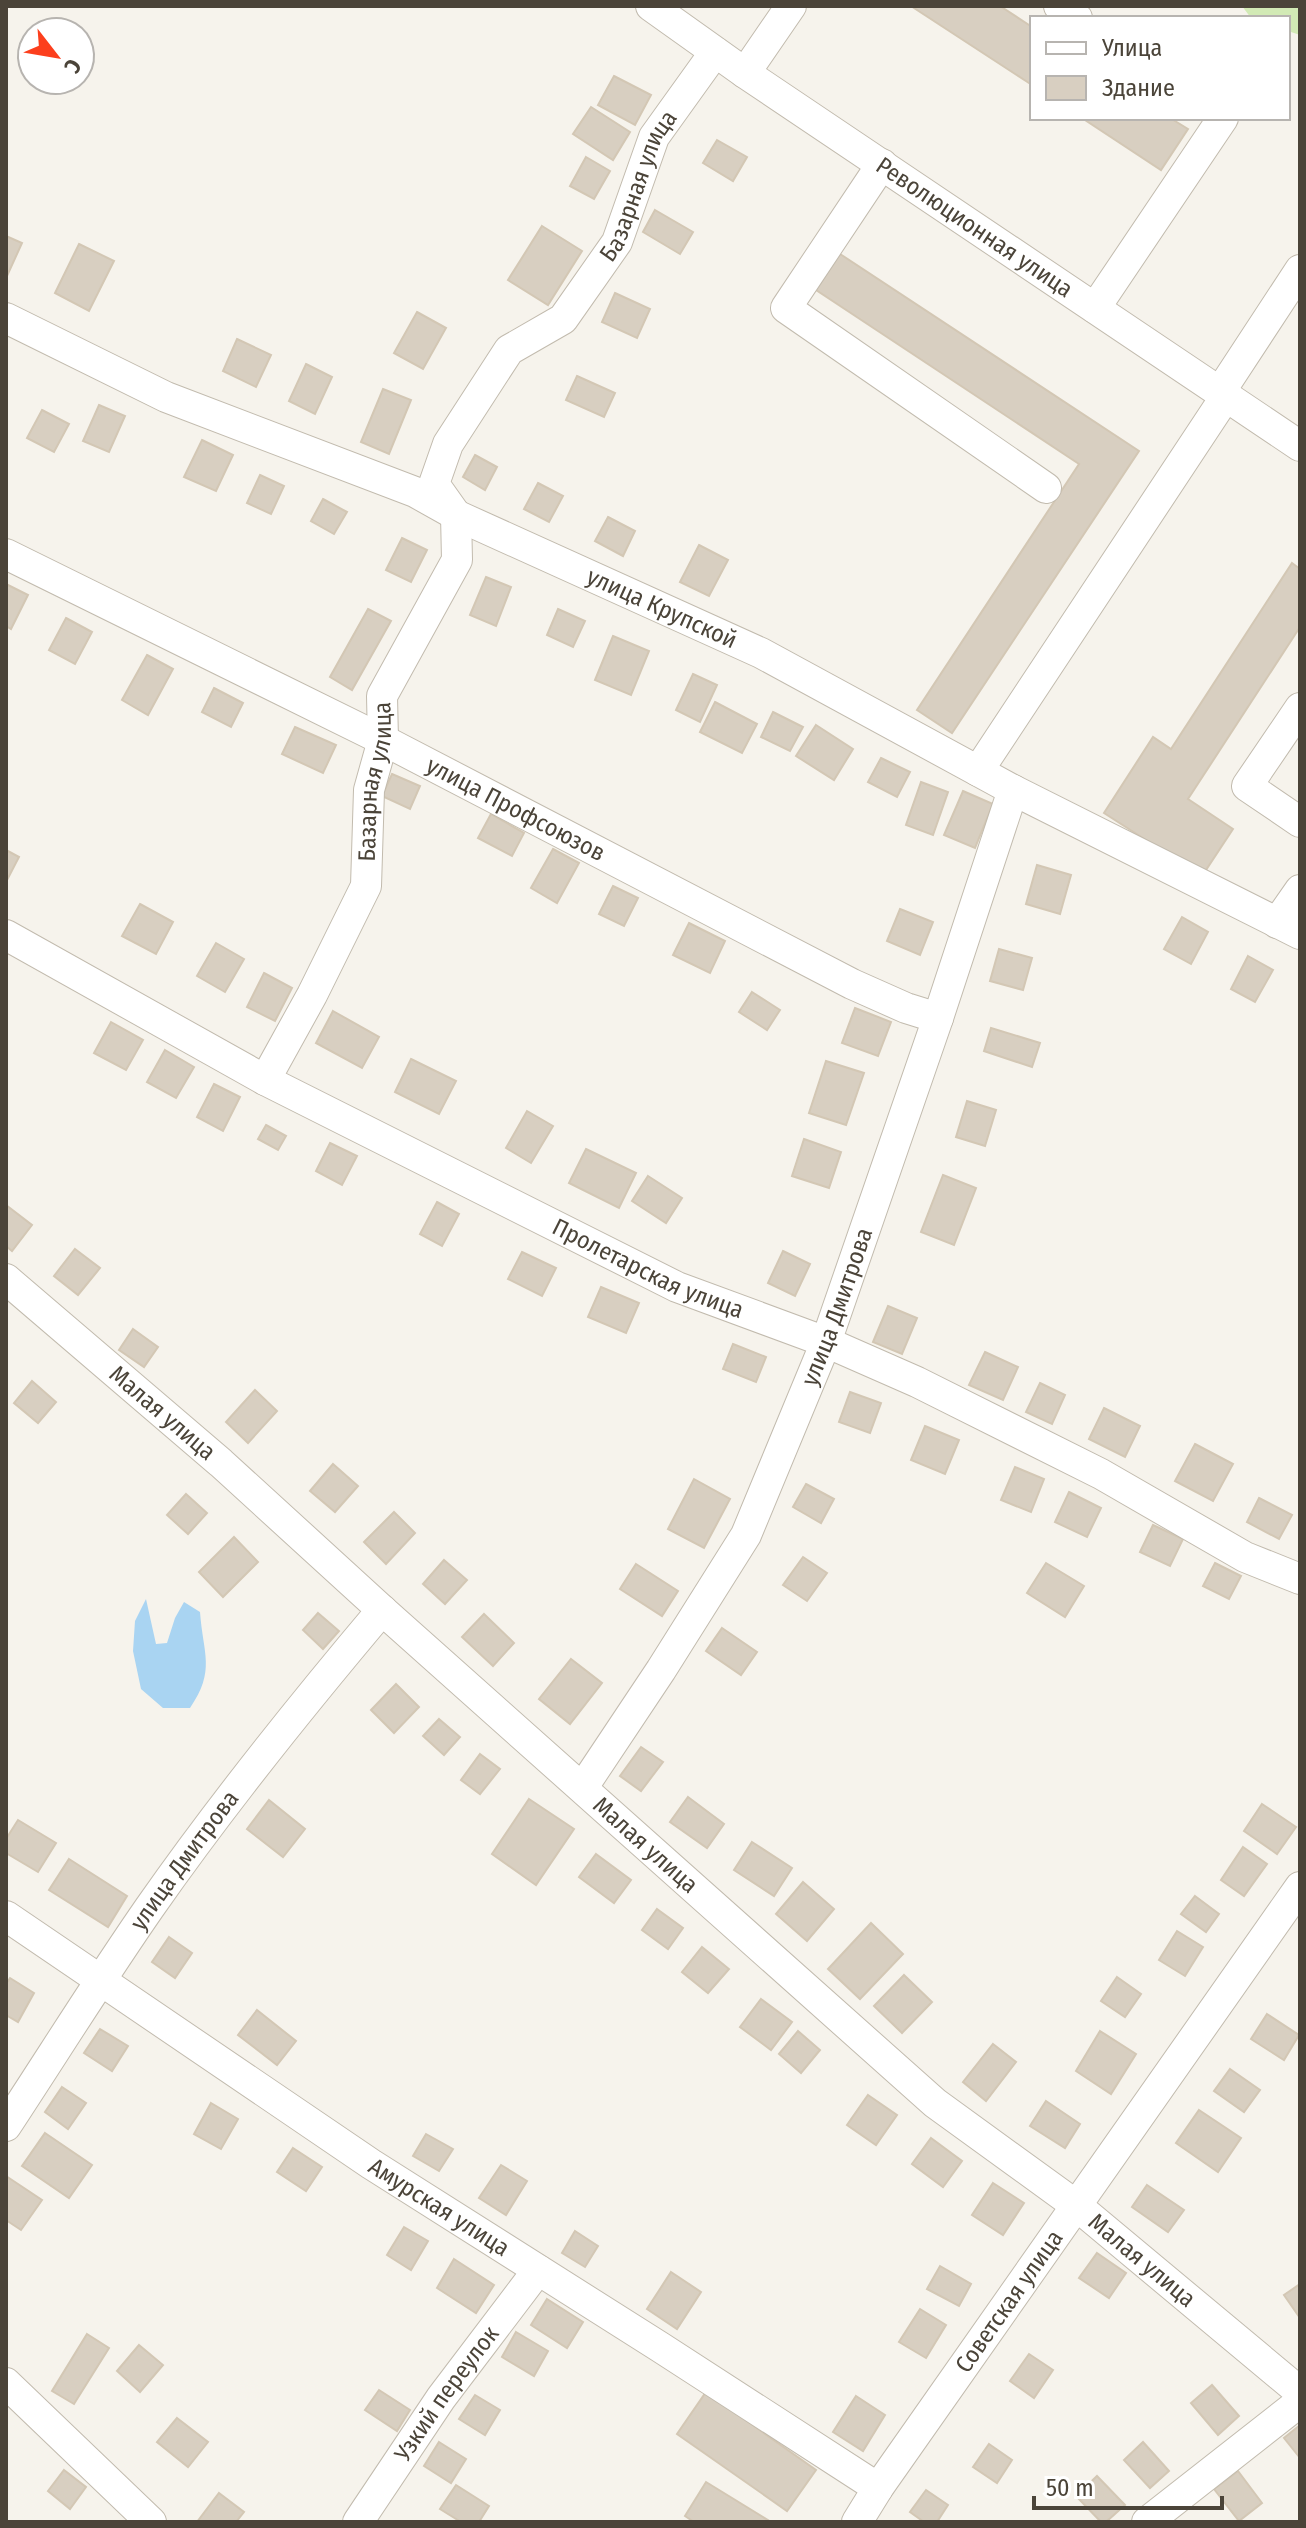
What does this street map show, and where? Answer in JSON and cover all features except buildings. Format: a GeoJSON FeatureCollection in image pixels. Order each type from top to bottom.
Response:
{"type":"FeatureCollection","features":[{"type":"Feature","properties":{"kind":"street","name":"Революционная улица"},"geometry":{"type":"LineString","coordinates":[[651,6],[745,73],[1300,446]]}},
{"type":"Feature","properties":{"kind":"street"},"geometry":{"type":"LineString","coordinates":[[745,73],[791,6]]}},
{"type":"Feature","properties":{"kind":"street","name":"Базарная улица"},"geometry":{"type":"LineString","coordinates":[[265,1080],[312,995],[366,886],[369,790],[383,740],[382,696],[457,560],[456,515],[434,484],[448,444],[509,350],[563,319],[617,242],[654,137],[715,52]]}},
{"type":"Feature","properties":{"kind":"street"},"geometry":{"type":"LineString","coordinates":[[1095,308],[1222,120]]}},
{"type":"Feature","properties":{"kind":"street"},"geometry":{"type":"LineString","coordinates":[[882,164],[786,308],[1046,488]]}},
{"type":"Feature","properties":{"kind":"street"},"geometry":{"type":"LineString","coordinates":[[978,771],[1300,270]]}},
{"type":"Feature","properties":{"kind":"street","name":"улица Крупской"},"geometry":{"type":"LineString","coordinates":[[6,318],[166,397],[415,492],[456,515],[761,653],[1013,790],[1289,929]]}},
{"type":"Feature","properties":{"kind":"street","name":"улица Профсоюзов"},"geometry":{"type":"LineString","coordinates":[[6,554],[383,740],[852,984],[906,1008],[938,1018]]}},
{"type":"Feature","properties":{"kind":"street"},"geometry":{"type":"LineString","coordinates":[[1300,708],[1247,786],[1300,822]]}},
{"type":"Feature","properties":{"kind":"street","name":"улица Дмитрова"},"geometry":{"type":"LineString","coordinates":[[583,1787],[746,1535],[826,1342],[1013,790]]}},
{"type":"Feature","properties":{"kind":"street"},"geometry":{"type":"LineString","coordinates":[[1289,929],[1300,890]]}},
{"type":"Feature","properties":{"kind":"street","name":"Пролетарская улица"},"geometry":{"type":"LineString","coordinates":[[6,935],[265,1080],[677,1287],[826,1342],[917,1382],[1101,1474],[1245,1557],[1300,1579]]}},
{"type":"Feature","properties":{"kind":"street","name":"Малая улица"},"geometry":{"type":"LineString","coordinates":[[6,1279],[221,1463],[935,2103],[1077,2206],[1300,2392]]}},
{"type":"Feature","properties":{"kind":"street","name":"улица Дмитрова"},"geometry":{"type":"LineString","coordinates":[[6,2126],[149,1908],[216,1815],[297,1711],[382,1610]]}},
{"type":"Feature","properties":{"kind":"street","name":"Советская улица"},"geometry":{"type":"LineString","coordinates":[[857,2522],[1300,1887]]}},
{"type":"Feature","properties":{"kind":"street","name":"Амурская улица"},"geometry":{"type":"LineString","coordinates":[[6,1916],[371,2164],[878,2488]]}},
{"type":"Feature","properties":{"kind":"street","name":"Узкий переулок"},"geometry":{"type":"LineString","coordinates":[[358,2522],[441,2398],[538,2270]]}},
{"type":"Feature","properties":{"kind":"street"},"geometry":{"type":"LineString","coordinates":[[6,2383],[151,2522]]}},
{"type":"Feature","properties":{"kind":"street"},"geometry":{"type":"LineString","coordinates":[[1147,2522],[1300,2402]]}},
{"type":"Feature","properties":{"kind":"green space"},"geometry":{"type":"Polygon","coordinates":[[[1242,6],[1300,6],[1300,35],[1290,32],[1290,16],[1250,16],[1242,6]]]}},
{"type":"Feature","properties":{"kind":"water"},"geometry":{"type":"Polygon","coordinates":[[[146,1599],[156,1644],[167,1643],[184,1602],[200,1612],[205,1672],[190,1708],[163,1708],[141,1689],[133,1651],[135,1621],[146,1599]]]}}]}
